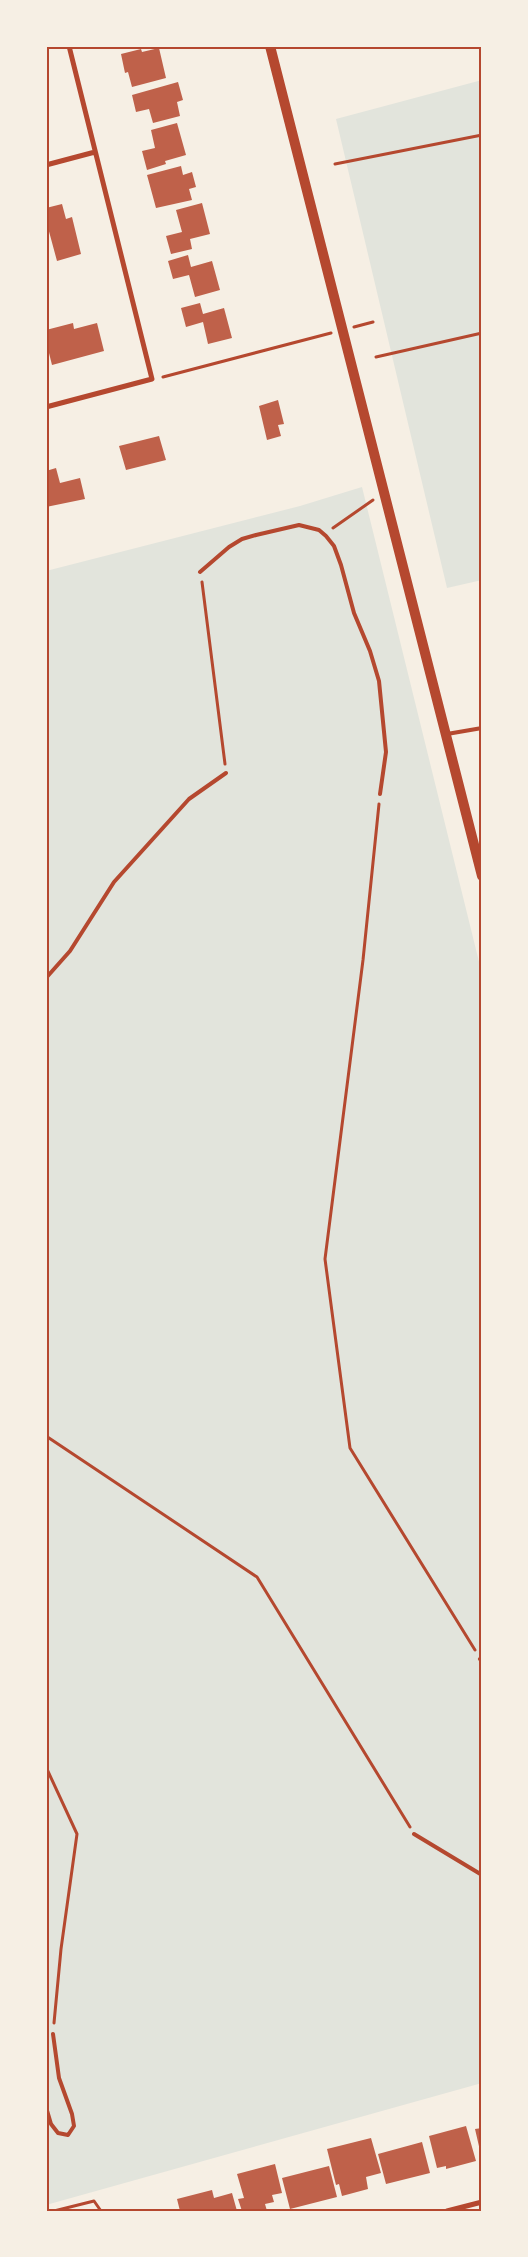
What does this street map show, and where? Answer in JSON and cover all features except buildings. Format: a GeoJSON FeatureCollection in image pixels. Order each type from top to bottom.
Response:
{"type":"FeatureCollection","features":[{"type":"Feature","properties":{"kind":"main road"},"geometry":{"type":"LineString","coordinates":[[270,46],[482,876]]}},
{"type":"Feature","properties":{"kind":"street"},"geometry":{"type":"LineString","coordinates":[[46,407],[152,379],[69,46]]}},
{"type":"Feature","properties":{"kind":"street"},"geometry":{"type":"LineString","coordinates":[[46,165],[95,152]]}},
{"type":"Feature","properties":{"kind":"street"},"geometry":{"type":"LineString","coordinates":[[447,2211],[482,2202]]}},
{"type":"Feature","properties":{"kind":"lane"},"geometry":{"type":"LineString","coordinates":[[200,572],[229,547],[242,539],[299,525],[319,530],[326,536],[334,546],[341,564],[354,613],[370,651],[379,681],[386,752],[380,794]]}},
{"type":"Feature","properties":{"kind":"lane"},"geometry":{"type":"LineString","coordinates":[[446,734],[482,728]]}},
{"type":"Feature","properties":{"kind":"lane"},"geometry":{"type":"LineString","coordinates":[[46,978],[70,952],[114,882],[189,799],[226,773]]}},
{"type":"Feature","properties":{"kind":"lane"},"geometry":{"type":"LineString","coordinates":[[414,1834],[482,1876]]}},
{"type":"Feature","properties":{"kind":"lane"},"geometry":{"type":"LineString","coordinates":[[46,2106],[51,2124],[58,2133],[68,2135],[74,2126],[59,2078],[53,2034]]}},
{"type":"Feature","properties":{"kind":"path"},"geometry":{"type":"LineString","coordinates":[[335,164],[482,135]]}},
{"type":"Feature","properties":{"kind":"path"},"geometry":{"type":"LineString","coordinates":[[152,379],[373,322]]}},
{"type":"Feature","properties":{"kind":"path"},"geometry":{"type":"LineString","coordinates":[[376,357],[482,333]]}},
{"type":"Feature","properties":{"kind":"path"},"geometry":{"type":"LineString","coordinates":[[326,536],[334,526],[384,493]]}},
{"type":"Feature","properties":{"kind":"path"},"geometry":{"type":"LineString","coordinates":[[200,572],[226,773]]}},
{"type":"Feature","properties":{"kind":"path"},"geometry":{"type":"LineString","coordinates":[[380,794],[363,960],[325,1259],[350,1448],[481,1660]]}},
{"type":"Feature","properties":{"kind":"path"},"geometry":{"type":"LineString","coordinates":[[46,1436],[257,1577],[414,1834]]}},
{"type":"Feature","properties":{"kind":"path"},"geometry":{"type":"LineString","coordinates":[[46,1767],[77,1834],[61,1949],[53,2034]]}},
{"type":"Feature","properties":{"kind":"path"},"geometry":{"type":"LineString","coordinates":[[54,2211],[94,2200],[101,2211]]}},
{"type":"Feature","properties":{"kind":"shaded area"},"geometry":{"type":"Polygon","coordinates":[[[482,80],[482,580],[447,588],[336,119],[482,80]]]}},
{"type":"Feature","properties":{"kind":"shaded area"},"geometry":{"type":"Polygon","coordinates":[[[362,487],[482,974],[482,2083],[46,2205],[46,571],[300,506],[362,487]]]}}]}
